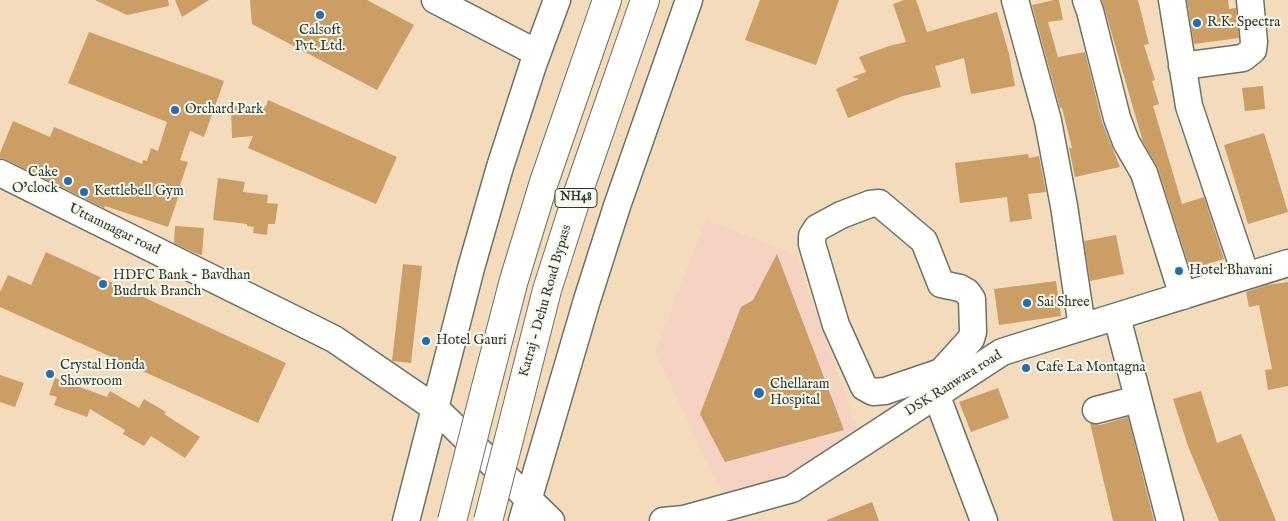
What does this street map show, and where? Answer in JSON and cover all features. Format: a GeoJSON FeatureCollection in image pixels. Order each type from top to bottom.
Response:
{"type":"FeatureCollection","features":[{"type":"Feature","properties":{"kind":"highway","name":"NH48"},"geometry":{"type":"LineString","coordinates":[[452,521],[514,280],[541,191],[607,0]]}},
{"type":"Feature","properties":{"kind":"highway","name":"Katraj - Dehu Road Bypass"},"geometry":{"type":"LineString","coordinates":[[488,521],[547,290],[572,210],[644,0]]}},
{"type":"Feature","properties":{"kind":"street"},"geometry":{"type":"LineString","coordinates":[[435,0],[538,53]]}},
{"type":"Feature","properties":{"kind":"street"},"geometry":{"type":"LineString","coordinates":[[406,521],[471,268],[500,167],[557,0]]}},
{"type":"Feature","properties":{"kind":"street"},"geometry":{"type":"LineString","coordinates":[[551,521],[525,510],[617,206],[689,0]]}},
{"type":"Feature","properties":{"kind":"street"},"geometry":{"type":"LineString","coordinates":[[1086,0],[1117,118],[1126,142],[1144,173],[1183,296]]}},
{"type":"Feature","properties":{"kind":"street"},"geometry":{"type":"LineString","coordinates":[[1172,0],[1190,106],[1246,276]]}},
{"type":"Feature","properties":{"kind":"street"},"geometry":{"type":"LineString","coordinates":[[1182,66],[1243,58],[1253,50],[1250,0]]}},
{"type":"Feature","properties":{"kind":"street"},"geometry":{"type":"LineString","coordinates":[[1022,2],[1048,120],[1064,206],[1082,327]]}},
{"type":"Feature","properties":{"kind":"street","name":"Uttamnagar road"},"geometry":{"type":"LineString","coordinates":[[0,173],[334,339],[435,408],[525,510]]}},
{"type":"Feature","properties":{"kind":"street"},"geometry":{"type":"LineString","coordinates":[[879,203],[924,241],[940,284],[960,288],[967,292],[972,300],[972,339],[960,367],[886,391],[873,392],[864,387],[836,325],[812,244],[812,236],[817,228],[862,206],[879,203]]}},
{"type":"Feature","properties":{"kind":"street","name":"DSK Ranwara road"},"geometry":{"type":"LineString","coordinates":[[663,521],[684,519],[792,489],[936,394],[960,367],[1002,352],[1288,263]]}},
{"type":"Feature","properties":{"kind":"street"},"geometry":{"type":"LineString","coordinates":[[1117,317],[1170,521]]}},
{"type":"Feature","properties":{"kind":"street"},"geometry":{"type":"LineString","coordinates":[[936,394],[984,521]]}},
{"type":"Feature","properties":{"kind":"street"},"geometry":{"type":"LineString","coordinates":[[1096,410],[1138,399]]}},
{"type":"Feature","properties":{"kind":"shaded area","name":"Chellaram Hospital"},"geometry":{"type":"Polygon","coordinates":[[[706,220],[795,254],[859,434],[845,445],[783,475],[725,499],[655,352],[706,220]]]}},
{"type":"Feature","properties":{"kind":"building"},"geometry":{"type":"Polygon","coordinates":[[[95,0],[168,0],[169,6],[127,15],[95,0]]]}},
{"type":"Feature","properties":{"kind":"building"},"geometry":{"type":"Polygon","coordinates":[[[175,0],[209,0],[182,17],[175,0]]]}},
{"type":"Feature","properties":{"kind":"building"},"geometry":{"type":"Polygon","coordinates":[[[250,0],[367,0],[414,25],[377,90],[252,24],[250,0]]]}},
{"type":"Feature","properties":{"kind":"building"},"geometry":{"type":"Polygon","coordinates":[[[760,0],[839,0],[816,65],[745,40],[760,0]]]}},
{"type":"Feature","properties":{"kind":"building"},"geometry":{"type":"Polygon","coordinates":[[[904,0],[916,0],[927,32],[997,12],[1009,54],[1015,86],[971,94],[964,58],[935,66],[941,87],[903,96],[848,118],[836,89],[859,79],[852,77],[866,72],[859,57],[906,42],[893,4],[904,0]]]}},
{"type":"Feature","properties":{"kind":"building"},"geometry":{"type":"Polygon","coordinates":[[[1059,0],[1063,20],[1048,22],[1058,57],[1085,52],[1102,122],[1120,167],[1075,177],[1069,148],[1072,148],[1062,108],[1060,108],[1032,5],[1059,0]]]}},
{"type":"Feature","properties":{"kind":"building"},"geometry":{"type":"Polygon","coordinates":[[[1102,0],[1138,0],[1149,44],[1144,45],[1155,80],[1152,81],[1159,104],[1153,106],[1182,204],[1204,197],[1224,259],[1190,269],[1158,168],[1143,142],[1102,0]]]}},
{"type":"Feature","properties":{"kind":"building","name":"R.K. Spectra"},"geometry":{"type":"Polygon","coordinates":[[[1187,0],[1228,0],[1229,9],[1236,8],[1239,38],[1194,44],[1187,0]]]}},
{"type":"Feature","properties":{"kind":"building"},"geometry":{"type":"Polygon","coordinates":[[[89,32],[224,81],[204,137],[190,131],[180,160],[188,162],[168,227],[105,206],[104,208],[0,158],[0,153],[13,121],[50,137],[54,127],[142,164],[143,160],[147,161],[151,148],[158,151],[167,122],[68,83],[89,32]]]}},
{"type":"Feature","properties":{"kind":"building"},"geometry":{"type":"Polygon","coordinates":[[[1263,86],[1265,109],[1245,111],[1242,88],[1263,86]]]}},
{"type":"Feature","properties":{"kind":"building"},"geometry":{"type":"Polygon","coordinates":[[[268,100],[397,157],[376,204],[248,148],[253,136],[232,138],[231,106],[266,106],[268,100]]]}},
{"type":"Feature","properties":{"kind":"building"},"geometry":{"type":"Polygon","coordinates":[[[1264,133],[1288,212],[1248,224],[1224,145],[1264,133]]]}},
{"type":"Feature","properties":{"kind":"building"},"geometry":{"type":"Polygon","coordinates":[[[1028,154],[1029,158],[1039,156],[1046,192],[1028,194],[1032,219],[1010,222],[1007,197],[960,203],[955,163],[1028,154]]]}},
{"type":"Feature","properties":{"kind":"building"},"geometry":{"type":"Polygon","coordinates":[[[218,178],[245,182],[243,192],[268,195],[267,203],[278,204],[275,224],[268,224],[267,235],[253,233],[254,227],[247,226],[247,224],[213,220],[218,178]]]}},
{"type":"Feature","properties":{"kind":"building"},"geometry":{"type":"Polygon","coordinates":[[[175,226],[204,228],[202,255],[174,243],[175,226]]]}},
{"type":"Feature","properties":{"kind":"building"},"geometry":{"type":"Polygon","coordinates":[[[1116,235],[1124,274],[1090,281],[1084,241],[1116,235]]]}},
{"type":"Feature","properties":{"kind":"building"},"geometry":{"type":"Polygon","coordinates":[[[46,252],[286,363],[258,423],[0,307],[0,292],[8,275],[31,285],[46,252]]]}},
{"type":"Feature","properties":{"kind":"building","name":"Chellaram Hospital"},"geometry":{"type":"Polygon","coordinates":[[[777,254],[844,430],[725,462],[700,414],[741,307],[753,300],[777,254]]]}},
{"type":"Feature","properties":{"kind":"building"},"geometry":{"type":"Polygon","coordinates":[[[403,264],[422,266],[411,363],[392,361],[403,264]]]}},
{"type":"Feature","properties":{"kind":"building","name":"Sai Shree"},"geometry":{"type":"Polygon","coordinates":[[[1056,281],[1061,316],[999,325],[994,289],[1056,281]]]}},
{"type":"Feature","properties":{"kind":"building"},"geometry":{"type":"Polygon","coordinates":[[[1288,282],[1288,386],[1268,390],[1265,370],[1272,369],[1259,305],[1249,307],[1246,292],[1267,285],[1288,282]]]}},
{"type":"Feature","properties":{"kind":"building"},"geometry":{"type":"Polygon","coordinates":[[[0,375],[24,383],[15,407],[0,402],[0,375]]]}},
{"type":"Feature","properties":{"kind":"building"},"geometry":{"type":"Polygon","coordinates":[[[55,378],[107,397],[110,391],[139,408],[144,399],[166,412],[164,414],[200,437],[185,458],[151,436],[144,446],[123,434],[125,430],[90,409],[87,417],[54,405],[57,397],[49,395],[55,378]]]}},
{"type":"Feature","properties":{"kind":"building"},"geometry":{"type":"Polygon","coordinates":[[[998,388],[1009,418],[971,432],[959,402],[998,388]]]}},
{"type":"Feature","properties":{"kind":"building"},"geometry":{"type":"Polygon","coordinates":[[[1201,391],[1217,443],[1241,434],[1276,521],[1219,521],[1188,446],[1173,399],[1201,391]]]}},
{"type":"Feature","properties":{"kind":"building"},"geometry":{"type":"Polygon","coordinates":[[[1128,417],[1154,521],[1113,521],[1090,423],[1100,425],[1128,417]]]}},
{"type":"Feature","properties":{"kind":"building"},"geometry":{"type":"Polygon","coordinates":[[[872,502],[879,521],[827,521],[827,520],[872,502]]]}},
{"type":"Feature","properties":{"kind":"place","name":"Calsoft Pvt. Ltd."},"geometry":{"type":"Point","coordinates":[320,15]}},
{"type":"Feature","properties":{"kind":"place","name":"R.K. Spectra"},"geometry":{"type":"Point","coordinates":[1197,23]}},
{"type":"Feature","properties":{"kind":"place","name":"Orchard Park"},"geometry":{"type":"Point","coordinates":[175,110]}},
{"type":"Feature","properties":{"kind":"place","name":"Cake O'clock"},"geometry":{"type":"Point","coordinates":[68,181]}},
{"type":"Feature","properties":{"kind":"place","name":"Kettlebell Gym"},"geometry":{"type":"Point","coordinates":[84,192]}},
{"type":"Feature","properties":{"kind":"place","name":"Hotel Bhavani"},"geometry":{"type":"Point","coordinates":[1179,271]}},
{"type":"Feature","properties":{"kind":"place","name":"HDFC Bank - Bavdhan Budruk Branch"},"geometry":{"type":"Point","coordinates":[103,284]}},
{"type":"Feature","properties":{"kind":"place","name":"Sai Shree"},"geometry":{"type":"Point","coordinates":[1027,303]}},
{"type":"Feature","properties":{"kind":"place","name":"Hotel Gauri"},"geometry":{"type":"Point","coordinates":[426,341]}},
{"type":"Feature","properties":{"kind":"place","name":"Cafe La Montagna"},"geometry":{"type":"Point","coordinates":[1026,368]}},
{"type":"Feature","properties":{"kind":"place","name":"Crystal Honda Showroom"},"geometry":{"type":"Point","coordinates":[50,374]}},
{"type":"Feature","properties":{"kind":"place","name":"Chellaram Hospital"},"geometry":{"type":"Point","coordinates":[759,393]}}]}
